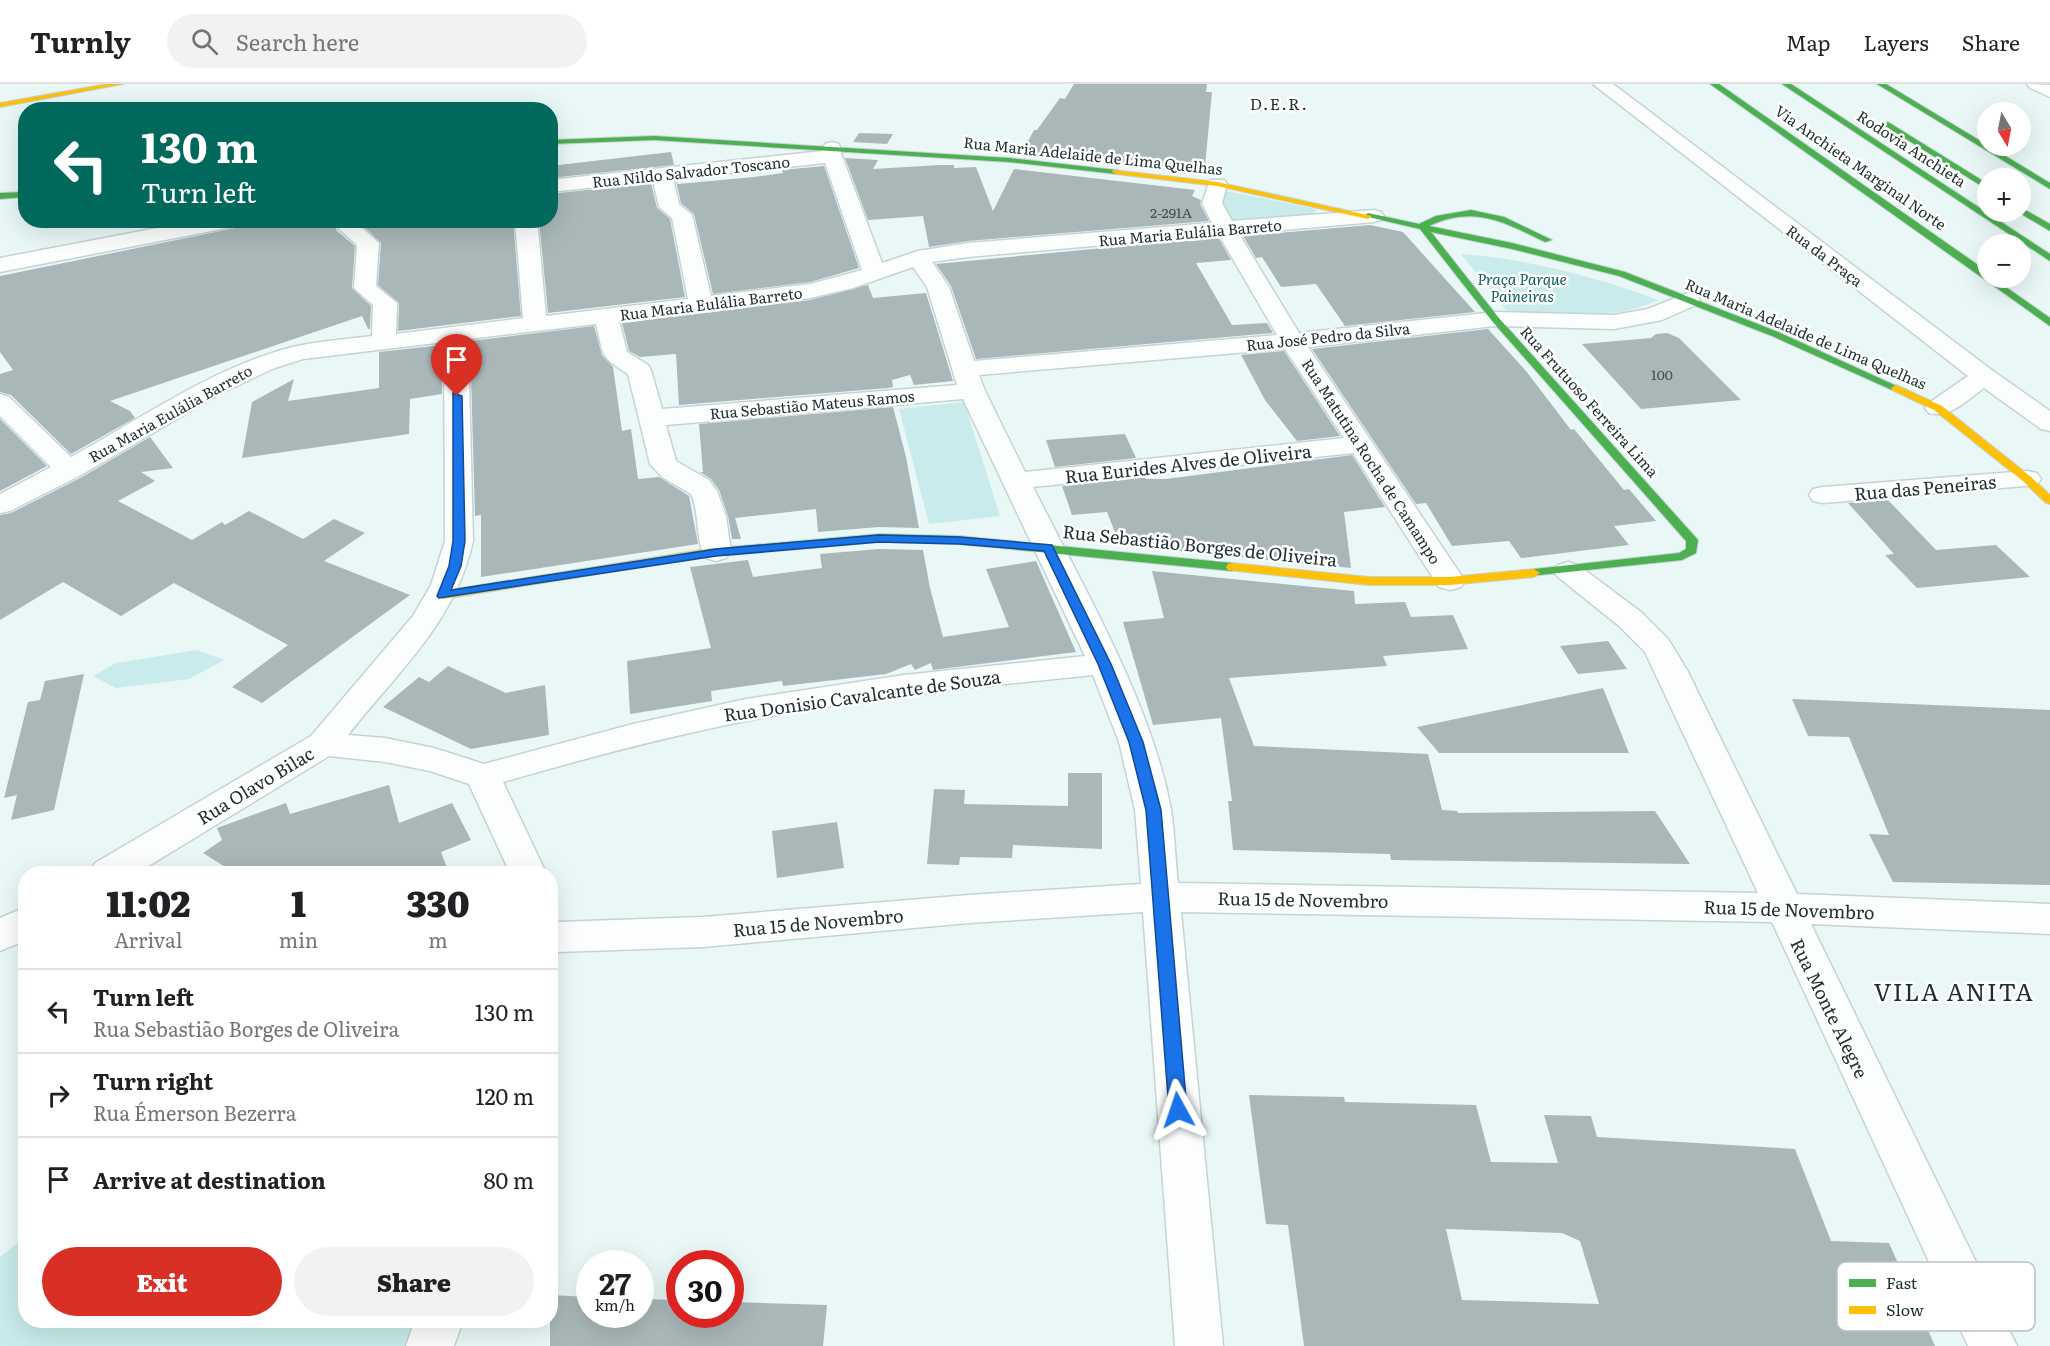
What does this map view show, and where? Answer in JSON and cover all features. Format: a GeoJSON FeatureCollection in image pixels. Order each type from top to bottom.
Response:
{"type":"FeatureCollection","features":[{"type":"Feature","properties":{"kind":"main road"},"geometry":{"type":"LineString","coordinates":[[0,91],[39,84]]}},
{"type":"Feature","properties":{"kind":"main road"},"geometry":{"type":"LineString","coordinates":[[0,105],[119,84]]}},
{"type":"Feature","properties":{"kind":"main road","name":"Via Anchieta Marginal Norte"},"geometry":{"type":"LineString","coordinates":[[1714,84],[1977,269]]}},
{"type":"Feature","properties":{"kind":"main road","name":"Rodovia Anchieta"},"geometry":{"type":"LineString","coordinates":[[1787,84],[2050,258]]}},
{"type":"Feature","properties":{"kind":"main road"},"geometry":{"type":"LineString","coordinates":[[1881,84],[2050,187]]}},
{"type":"Feature","properties":{"kind":"main road","name":"Rodovia Anchieta"},"geometry":{"type":"LineString","coordinates":[[1873,115],[1977,181]]}},
{"type":"Feature","properties":{"kind":"main road","name":"Rua Maria Adelaide de Lima Quelhas"},"geometry":{"type":"LineString","coordinates":[[558,142],[628,138],[675,139],[832,152],[1009,160],[1217,184],[1422,226],[1559,257],[1622,274]]}},
{"type":"Feature","properties":{"kind":"main road"},"geometry":{"type":"LineString","coordinates":[[0,196],[18,195]]}},
{"type":"Feature","properties":{"kind":"main road","name":"Rua Maria Adelaide de Lima Quelhas"},"geometry":{"type":"LineString","coordinates":[[1422,226],[1434,218],[1458,212],[1486,212],[1622,274],[1775,334],[1938,408],[2027,479],[2050,501]]}},
{"type":"Feature","properties":{"kind":"main road"},"geometry":{"type":"LineString","coordinates":[[2031,216],[2050,228]]}},
{"type":"Feature","properties":{"kind":"main road","name":"Rua Frutuoso Ferreira Lima"},"geometry":{"type":"LineString","coordinates":[[1422,226],[1495,319],[1692,540]]}},
{"type":"Feature","properties":{"kind":"main road","name":"Via Anchieta Marginal Norte"},"geometry":{"type":"LineString","coordinates":[[2003,288],[2050,323]]}},
{"type":"Feature","properties":{"kind":"main road","name":"Rua Sebastião Borges de Oliveira"},"geometry":{"type":"LineString","coordinates":[[443,596],[716,552],[879,538],[959,540],[1369,581],[1450,581],[1568,571],[1682,556],[1692,550],[1692,540]]}},
{"type":"Feature","properties":{"kind":"street","name":"Rua da Praça"},"geometry":{"type":"LineString","coordinates":[[1602,84],[1984,376],[2050,423]]}},
{"type":"Feature","properties":{"kind":"street"},"geometry":{"type":"LineString","coordinates":[[2036,84],[2050,92]]}},
{"type":"Feature","properties":{"kind":"street"},"geometry":{"type":"LineString","coordinates":[[675,139],[682,158],[671,173],[669,207],[682,215],[701,305]]}},
{"type":"Feature","properties":{"kind":"street"},"geometry":{"type":"LineString","coordinates":[[832,152],[874,272]]}},
{"type":"Feature","properties":{"kind":"street","name":"Rua Nildo Salvador Toscano"},"geometry":{"type":"LineString","coordinates":[[558,185],[832,152]]}},
{"type":"Feature","properties":{"kind":"street","name":"Rua Matutina Rocha de Camampo"},"geometry":{"type":"LineString","coordinates":[[1217,184],[1212,203],[1225,230],[1293,341],[1413,521],[1450,581]]}},
{"type":"Feature","properties":{"kind":"street","name":"Rua Maria Eulália Barreto"},"geometry":{"type":"LineString","coordinates":[[0,505],[71,469],[259,364],[302,352],[810,291],[845,284],[918,258],[968,250],[1374,216]]}},
{"type":"Feature","properties":{"kind":"street"},"geometry":{"type":"LineString","coordinates":[[0,265],[193,228]]}},
{"type":"Feature","properties":{"kind":"street"},"geometry":{"type":"LineString","coordinates":[[349,228],[368,243],[366,288],[385,303],[384,342]]}},
{"type":"Feature","properties":{"kind":"street"},"geometry":{"type":"LineString","coordinates":[[527,228],[535,325]]}},
{"type":"Feature","properties":{"kind":"street"},"geometry":{"type":"LineString","coordinates":[[918,258],[938,287],[968,380],[1104,664],[1136,742],[1153,810],[1199,1346]]}},
{"type":"Feature","properties":{"kind":"street","name":"Rua José Pedro da Silva"},"geometry":{"type":"LineString","coordinates":[[968,380],[1495,319],[1575,323],[1622,321],[1654,315],[1688,300]]}},
{"type":"Feature","properties":{"kind":"street"},"geometry":{"type":"LineString","coordinates":[[606,316],[616,356],[639,370],[663,464],[672,473],[700,486],[707,495],[716,552]]}},
{"type":"Feature","properties":{"kind":"street"},"geometry":{"type":"LineString","coordinates":[[323,744],[366,692],[405,651],[443,596],[455,566],[459,541],[456,334]]}},
{"type":"Feature","properties":{"kind":"street"},"geometry":{"type":"LineString","coordinates":[[1938,408],[1984,376]]}},
{"type":"Feature","properties":{"kind":"street","name":"Rua Sebastião Mateus Ramos"},"geometry":{"type":"LineString","coordinates":[[652,418],[968,380]]}},
{"type":"Feature","properties":{"kind":"street"},"geometry":{"type":"LineString","coordinates":[[0,402],[71,469]]}},
{"type":"Feature","properties":{"kind":"street","name":"Rua Eurides Alves de Oliveira"},"geometry":{"type":"LineString","coordinates":[[1016,481],[1361,444]]}},
{"type":"Feature","properties":{"kind":"street","name":"Rua das Peneiras"},"geometry":{"type":"LineString","coordinates":[[1823,495],[2027,479]]}},
{"type":"Feature","properties":{"kind":"street","name":"Rua Monte Alegre"},"geometry":{"type":"LineString","coordinates":[[1568,571],[1630,619],[1657,646],[1671,670],[1782,908],[1953,1262]]}},
{"type":"Feature","properties":{"kind":"street","name":"Rua Donisio Cavalcante de Souza"},"geometry":{"type":"LineString","coordinates":[[483,776],[633,734],[784,703],[986,676],[1104,664]]}},
{"type":"Feature","properties":{"kind":"street","name":"Rua Olavo Bilac"},"geometry":{"type":"LineString","coordinates":[[120,866],[323,744],[385,750],[424,758],[483,776]]}},
{"type":"Feature","properties":{"kind":"street"},"geometry":{"type":"LineString","coordinates":[[483,776],[525,866]]}},
{"type":"Feature","properties":{"kind":"street","name":"Rua 15 de Novembro"},"geometry":{"type":"LineString","coordinates":[[558,940],[703,932],[969,909],[1160,897],[1782,908],[2050,919]]}},
{"type":"Feature","properties":{"kind":"street"},"geometry":{"type":"LineString","coordinates":[[0,936],[18,926]]}},
{"type":"Feature","properties":{"kind":"street"},"geometry":{"type":"LineString","coordinates":[[430,1346],[436,1328]]}},
{"type":"Feature","properties":{"kind":"street","name":"Rua Monte Alegre"},"geometry":{"type":"LineString","coordinates":[[1986,1331],[1993,1346]]}},
{"type":"Feature","properties":{"kind":"green space"},"geometry":{"type":"Polygon","coordinates":[[[1221,190],[1317,209],[1313,215],[1232,220],[1222,208],[1221,190]]]}},
{"type":"Feature","properties":{"kind":"green space","name":"Praça Parque Paineiras"},"geometry":{"type":"Polygon","coordinates":[[[1461,254],[1512,260],[1562,270],[1659,300],[1621,312],[1602,314],[1565,315],[1506,310],[1461,254]]]}},
{"type":"Feature","properties":{"kind":"green space"},"geometry":{"type":"Polygon","coordinates":[[[964,402],[1000,516],[929,524],[899,409],[964,402]]]}},
{"type":"Feature","properties":{"kind":"green space"},"geometry":{"type":"Polygon","coordinates":[[[197,650],[224,660],[189,679],[116,688],[93,676],[116,663],[197,650]]]}},
{"type":"Feature","properties":{"kind":"green space"},"geometry":{"type":"Polygon","coordinates":[[[18,1243],[18,1328],[420,1328],[413,1346],[0,1346],[0,1257],[18,1243]]]}},
{"type":"Feature","properties":{"kind":"building"},"geometry":{"type":"Polygon","coordinates":[[[1074,84],[1207,84],[1206,92],[1212,92],[1205,166],[1202,174],[1022,153],[1034,130],[1037,130],[1060,98],[1065,99],[1074,84]]]}},
{"type":"Feature","properties":{"kind":"building"},"geometry":{"type":"Polygon","coordinates":[[[859,133],[893,134],[887,144],[853,142],[859,133]]]}},
{"type":"Feature","properties":{"kind":"building"},"geometry":{"type":"Polygon","coordinates":[[[671,152],[674,165],[558,177],[558,165],[671,152]]]}},
{"type":"Feature","properties":{"kind":"building"},"geometry":{"type":"Polygon","coordinates":[[[845,158],[878,160],[873,169],[940,165],[954,165],[954,168],[976,167],[993,211],[1014,169],[1195,190],[1192,196],[1201,200],[1200,204],[1209,221],[968,241],[929,247],[923,216],[868,220],[845,158]]]}},
{"type":"Feature","properties":{"kind":"building"},"geometry":{"type":"Polygon","coordinates":[[[824,166],[859,268],[810,282],[713,294],[694,214],[681,203],[676,181],[678,184],[754,177],[783,173],[782,170],[824,166]]]}},
{"type":"Feature","properties":{"kind":"building"},"geometry":{"type":"Polygon","coordinates":[[[651,183],[657,208],[670,219],[685,297],[548,313],[540,228],[558,228],[558,193],[651,183]]]}},
{"type":"Feature","properties":{"kind":"building"},"geometry":{"type":"Polygon","coordinates":[[[1370,225],[1403,232],[1475,312],[1345,326],[1316,284],[1281,287],[1262,257],[1256,258],[1243,236],[1370,225]]]}},
{"type":"Feature","properties":{"kind":"building"},"geometry":{"type":"Polygon","coordinates":[[[235,228],[336,228],[355,246],[352,288],[371,306],[370,329],[362,316],[110,401],[130,411],[135,418],[71,454],[11,395],[0,392],[0,374],[13,370],[0,352],[0,276],[235,228]]]}},
{"type":"Feature","properties":{"kind":"building"},"geometry":{"type":"Polygon","coordinates":[[[365,228],[514,228],[521,316],[398,331],[399,303],[378,285],[381,243],[365,228]]]}},
{"type":"Feature","properties":{"kind":"building"},"geometry":{"type":"Polygon","coordinates":[[[1218,237],[1231,260],[1196,263],[1232,325],[1267,323],[1273,333],[976,359],[951,286],[936,264],[1218,237]]]}},
{"type":"Feature","properties":{"kind":"building"},"geometry":{"type":"Polygon","coordinates":[[[868,285],[873,298],[926,293],[953,381],[914,385],[910,375],[892,380],[893,387],[888,388],[679,405],[676,354],[640,357],[629,351],[622,323],[810,300],[868,285]]]}},
{"type":"Feature","properties":{"kind":"building"},"geometry":{"type":"Polygon","coordinates":[[[594,326],[602,355],[613,367],[622,431],[631,429],[638,479],[659,477],[689,496],[698,544],[481,577],[481,515],[475,516],[470,341],[594,326]]]}},
{"type":"Feature","properties":{"kind":"building"},"geometry":{"type":"Polygon","coordinates":[[[1488,329],[1526,371],[1571,430],[1574,429],[1624,490],[1629,489],[1656,521],[1614,526],[1629,545],[1521,558],[1509,541],[1452,546],[1426,503],[1416,504],[1312,349],[1488,329]]]}},
{"type":"Feature","properties":{"kind":"building"},"geometry":{"type":"Polygon","coordinates":[[[1667,333],[1679,338],[1741,400],[1641,409],[1582,344],[1651,338],[1656,334],[1667,333]]]}},
{"type":"Feature","properties":{"kind":"building"},"geometry":{"type":"Polygon","coordinates":[[[442,345],[442,394],[410,399],[409,434],[242,458],[252,402],[294,379],[288,401],[379,388],[379,352],[442,345]]]}},
{"type":"Feature","properties":{"kind":"building"},"geometry":{"type":"Polygon","coordinates":[[[1284,351],[1340,436],[1297,441],[1265,400],[1241,355],[1284,351]]]}},
{"type":"Feature","properties":{"kind":"building"},"geometry":{"type":"Polygon","coordinates":[[[893,407],[906,457],[919,528],[879,527],[818,532],[816,509],[735,518],[741,539],[732,539],[728,516],[719,490],[711,479],[700,472],[703,472],[699,424],[893,407]]]}},
{"type":"Feature","properties":{"kind":"building"},"geometry":{"type":"Polygon","coordinates":[[[0,419],[47,466],[0,491],[0,419]]]}},
{"type":"Feature","properties":{"kind":"building"},"geometry":{"type":"Polygon","coordinates":[[[1125,434],[1136,458],[1055,467],[1046,440],[1125,434]]]}},
{"type":"Feature","properties":{"kind":"building"},"geometry":{"type":"Polygon","coordinates":[[[150,437],[173,468],[141,472],[155,481],[118,501],[192,540],[222,522],[225,525],[249,511],[303,539],[334,519],[365,533],[324,561],[410,595],[262,703],[232,687],[288,645],[174,583],[121,616],[63,582],[0,620],[0,515],[11,513],[82,477],[150,437]]]}},
{"type":"Feature","properties":{"kind":"building"},"geometry":{"type":"Polygon","coordinates":[[[1352,455],[1385,507],[1344,512],[1351,568],[1120,545],[1107,512],[1072,515],[1062,486],[1145,477],[1146,479],[1166,479],[1352,455]]]}},
{"type":"Feature","properties":{"kind":"building"},"geometry":{"type":"Polygon","coordinates":[[[1888,500],[1936,550],[1996,545],[2030,577],[1917,588],[1885,555],[1894,554],[1848,503],[1888,500]]]}},
{"type":"Feature","properties":{"kind":"building"},"geometry":{"type":"Polygon","coordinates":[[[879,549],[923,550],[943,637],[1009,627],[986,569],[1036,561],[1076,652],[933,670],[931,663],[915,670],[911,664],[886,674],[783,686],[782,681],[711,691],[712,701],[630,714],[627,661],[711,648],[690,567],[748,560],[753,577],[822,568],[820,554],[879,549]]]}},
{"type":"Feature","properties":{"kind":"building"},"geometry":{"type":"Polygon","coordinates":[[[1152,571],[1354,591],[1355,604],[1405,602],[1411,617],[1453,615],[1468,649],[1383,656],[1387,666],[1229,678],[1254,746],[1428,754],[1442,810],[1458,813],[1655,811],[1690,864],[1391,860],[1390,854],[1233,850],[1228,801],[1232,801],[1221,718],[1153,725],[1123,622],[1164,618],[1152,571]]]}},
{"type":"Feature","properties":{"kind":"building"},"geometry":{"type":"Polygon","coordinates":[[[1608,641],[1627,669],[1578,674],[1560,646],[1608,641]]]}},
{"type":"Feature","properties":{"kind":"building"},"geometry":{"type":"Polygon","coordinates":[[[448,666],[506,693],[545,685],[549,735],[471,749],[383,707],[419,677],[429,682],[448,666]]]}},
{"type":"Feature","properties":{"kind":"building"},"geometry":{"type":"Polygon","coordinates":[[[84,674],[54,810],[11,820],[17,795],[4,798],[28,702],[40,700],[45,681],[84,674]]]}},
{"type":"Feature","properties":{"kind":"building"},"geometry":{"type":"Polygon","coordinates":[[[1603,688],[1629,753],[1439,753],[1417,727],[1603,688]]]}},
{"type":"Feature","properties":{"kind":"building"},"geometry":{"type":"Polygon","coordinates":[[[1792,699],[2050,710],[2050,885],[1893,882],[1869,834],[1889,835],[1849,737],[1808,736],[1792,699]]]}},
{"type":"Feature","properties":{"kind":"building"},"geometry":{"type":"Polygon","coordinates":[[[1068,773],[1102,773],[1102,849],[1013,845],[1012,858],[960,857],[959,865],[927,864],[934,789],[965,790],[964,804],[1068,806],[1068,773]]]}},
{"type":"Feature","properties":{"kind":"building"},"geometry":{"type":"Polygon","coordinates":[[[389,785],[399,823],[452,803],[471,840],[441,852],[446,866],[224,866],[203,853],[222,840],[217,828],[286,803],[290,814],[389,785]]]}},
{"type":"Feature","properties":{"kind":"building"},"geometry":{"type":"Polygon","coordinates":[[[837,822],[844,868],[777,878],[772,831],[837,822]]]}},
{"type":"Feature","properties":{"kind":"building"},"geometry":{"type":"Polygon","coordinates":[[[1249,1095],[1344,1097],[1345,1102],[1476,1105],[1491,1162],[1558,1163],[1544,1115],[1591,1116],[1597,1137],[1795,1149],[1831,1241],[1889,1243],[1897,1262],[1837,1262],[1837,1331],[1928,1331],[1935,1346],[1304,1346],[1288,1225],[1266,1224],[1249,1095]],[[1446,1229],[1462,1300],[1599,1304],[1580,1241],[1562,1233],[1446,1229]]]}},
{"type":"Feature","properties":{"kind":"building"},"geometry":{"type":"Polygon","coordinates":[[[558,1295],[576,1296],[576,1328],[654,1328],[654,1299],[666,1300],[666,1328],[744,1328],[744,1302],[827,1305],[823,1346],[550,1346],[550,1328],[558,1328],[558,1295]]]}},
{"type":"Feature","properties":{"kind":"traffic: fast"},"geometry":{"type":"LineString","coordinates":[[1714,84],[1977,269]]}},
{"type":"Feature","properties":{"kind":"traffic: fast"},"geometry":{"type":"LineString","coordinates":[[1786,84],[2050,258]]}},
{"type":"Feature","properties":{"kind":"traffic: fast"},"geometry":{"type":"LineString","coordinates":[[1881,84],[2050,187]]}},
{"type":"Feature","properties":{"kind":"traffic: fast"},"geometry":{"type":"LineString","coordinates":[[1888,124],[1977,181]]}},
{"type":"Feature","properties":{"kind":"traffic: fast"},"geometry":{"type":"LineString","coordinates":[[558,142],[654,138],[1009,160],[1116,172]]}},
{"type":"Feature","properties":{"kind":"traffic: fast"},"geometry":{"type":"LineString","coordinates":[[0,196],[18,195]]}},
{"type":"Feature","properties":{"kind":"traffic: fast"},"geometry":{"type":"LineString","coordinates":[[1422,226],[1439,218],[1471,213],[1501,219],[1548,240]]}},
{"type":"Feature","properties":{"kind":"traffic: fast"},"geometry":{"type":"LineString","coordinates":[[1368,216],[1512,246],[1622,274],[1775,334],[1896,388]]}},
{"type":"Feature","properties":{"kind":"traffic: fast"},"geometry":{"type":"LineString","coordinates":[[2031,216],[2050,228]]}},
{"type":"Feature","properties":{"kind":"traffic: fast"},"geometry":{"type":"LineString","coordinates":[[1422,226],[1495,319],[1692,540],[1692,550],[1682,556],[1534,573]]}},
{"type":"Feature","properties":{"kind":"traffic: fast"},"geometry":{"type":"LineString","coordinates":[[2002,288],[2050,323]]}},
{"type":"Feature","properties":{"kind":"traffic: fast"},"geometry":{"type":"LineString","coordinates":[[707,553],[879,538],[959,540],[1232,567]]}},
{"type":"Feature","properties":{"kind":"traffic: slow"},"geometry":{"type":"LineString","coordinates":[[0,105],[119,84]]}},
{"type":"Feature","properties":{"kind":"traffic: slow"},"geometry":{"type":"LineString","coordinates":[[1116,172],[1217,184],[1368,216]]}},
{"type":"Feature","properties":{"kind":"traffic: slow"},"geometry":{"type":"LineString","coordinates":[[1896,388],[1938,408],[2027,479],[2050,501]]}},
{"type":"Feature","properties":{"kind":"traffic: slow"},"geometry":{"type":"LineString","coordinates":[[443,595],[707,553]]}},
{"type":"Feature","properties":{"kind":"traffic: slow"},"geometry":{"type":"LineString","coordinates":[[1232,567],[1369,581],[1450,581],[1534,573]]}},
{"type":"Feature","properties":{"kind":"district","name":"D.E.R."},"geometry":{"type":"Point","coordinates":[1279,103]}},
{"type":"Feature","properties":{"kind":"district","name":"VILA ANITA"},"geometry":{"type":"Point","coordinates":[1954,990]}},
{"type":"Feature","properties":{"kind":"route"},"geometry":{"type":"LineString","coordinates":[[457,396],[459,541],[455,566],[443,596],[716,552],[879,538],[959,540],[1048,548],[1104,664],[1136,742],[1153,810],[1178,1110]]}}]}
